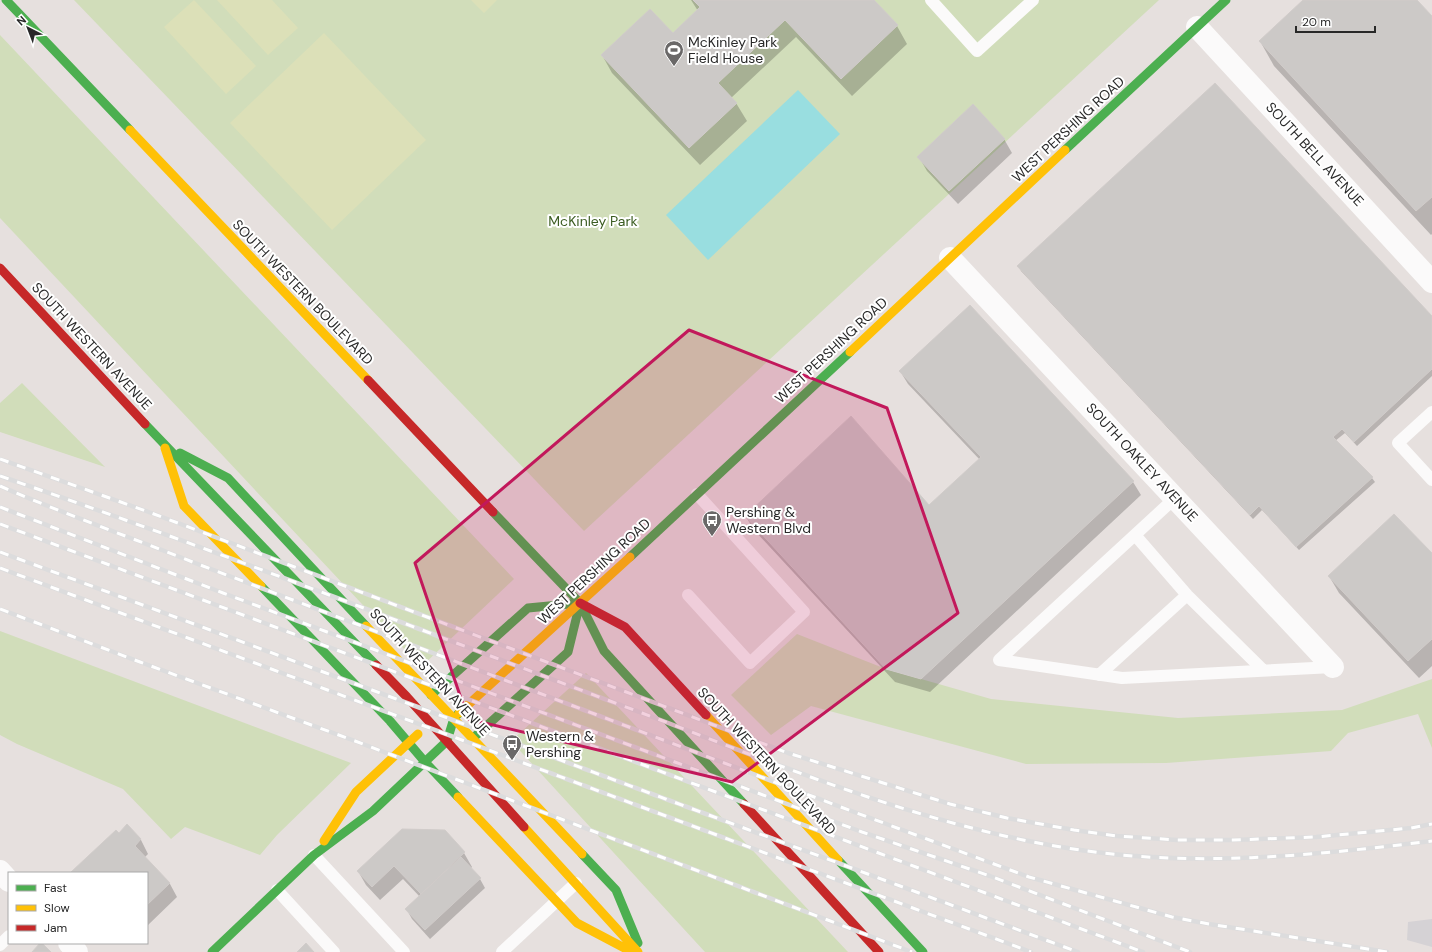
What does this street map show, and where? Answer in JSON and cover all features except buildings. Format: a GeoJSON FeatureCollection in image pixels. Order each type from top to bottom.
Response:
{"type":"FeatureCollection","features":[{"type":"Feature","properties":{"kind":"main road","name":"SOUTH WESTERN BOULEVARD"},"geometry":{"type":"LineString","coordinates":[[6,0],[580,603],[604,651],[879,952]]}},
{"type":"Feature","properties":{"kind":"main road","name":"WEST PERSHING ROAD"},"geometry":{"type":"LineString","coordinates":[[314,855],[356,792],[408,743],[442,721],[580,603],[1226,0]]}},
{"type":"Feature","properties":{"kind":"main road","name":"SOUTH WESTERN AVENUE"},"geometry":{"type":"LineString","coordinates":[[0,268],[163,444],[407,697],[442,721],[472,738],[616,890],[642,952]]}},
{"type":"Feature","properties":{"kind":"main road","name":"SOUTH WESTERN AVENUE"},"geometry":{"type":"LineString","coordinates":[[163,444],[228,478],[418,680],[431,695],[442,721],[447,741],[638,952]]}},
{"type":"Feature","properties":{"kind":"main road","name":"SOUTH WESTERN AVENUE"},"geometry":{"type":"LineString","coordinates":[[163,444],[184,506],[390,721],[425,762],[577,923],[632,952]]}},
{"type":"Feature","properties":{"kind":"main road","name":"SOUTH WESTERN BOULEVARD"},"geometry":{"type":"LineString","coordinates":[[580,603],[624,627],[923,952]]}},
{"type":"Feature","properties":{"kind":"main road"},"geometry":{"type":"LineString","coordinates":[[431,695],[528,608],[580,603],[568,652],[472,738]]}},
{"type":"Feature","properties":{"kind":"main road","name":"WEST PERSHING ROAD"},"geometry":{"type":"LineString","coordinates":[[212,952],[314,855],[373,811],[447,741],[442,721]]}},
{"type":"Feature","properties":{"kind":"street","name":"SOUTH BELL AVENUE"},"geometry":{"type":"LineString","coordinates":[[1197,27],[1432,282]]}},
{"type":"Feature","properties":{"kind":"street","name":"SOUTH OAKLEY AVENUE"},"geometry":{"type":"LineString","coordinates":[[950,258],[1333,667]]}},
{"type":"Feature","properties":{"kind":"street"},"geometry":{"type":"LineString","coordinates":[[0,871],[8,880]]}},
{"type":"Feature","properties":{"kind":"street"},"geometry":{"type":"LineString","coordinates":[[70,944],[78,952]]}},
{"type":"Feature","properties":{"kind":"lane"},"geometry":{"type":"LineString","coordinates":[[931,0],[977,51],[1033,0]]}},
{"type":"Feature","properties":{"kind":"lane"},"geometry":{"type":"LineString","coordinates":[[1432,412],[1398,444],[1432,480]]}},
{"type":"Feature","properties":{"kind":"lane"},"geometry":{"type":"LineString","coordinates":[[688,595],[750,663],[804,612],[697,494]]}},
{"type":"Feature","properties":{"kind":"lane"},"geometry":{"type":"LineString","coordinates":[[1175,498],[999,660],[1122,678],[1333,667]]}},
{"type":"Feature","properties":{"kind":"lane"},"geometry":{"type":"LineString","coordinates":[[1135,535],[1187,595],[1263,670]]}},
{"type":"Feature","properties":{"kind":"lane"},"geometry":{"type":"LineString","coordinates":[[1100,675],[1187,595]]}},
{"type":"Feature","properties":{"kind":"lane"},"geometry":{"type":"LineString","coordinates":[[314,855],[404,952]]}},
{"type":"Feature","properties":{"kind":"lane"},"geometry":{"type":"LineString","coordinates":[[502,952],[576,883]]}},
{"type":"Feature","properties":{"kind":"lane"},"geometry":{"type":"LineString","coordinates":[[277,890],[334,952]]}},
{"type":"Feature","properties":{"kind":"lane"},"geometry":{"type":"LineString","coordinates":[[0,945],[8,937]]}},
{"type":"Feature","properties":{"kind":"highlighted area"},"geometry":{"type":"Polygon","coordinates":[[[689,330],[887,408],[958,613],[732,782],[468,719],[415,563],[689,330]]]}},
{"type":"Feature","properties":{"kind":"shaded area"},"geometry":{"type":"Polygon","coordinates":[[[1432,919],[1432,947],[1407,940],[1408,922],[1432,919]]]}},
{"type":"Feature","properties":{"kind":"green space","name":"McKinley Park"},"geometry":{"type":"Polygon","coordinates":[[[74,0],[1159,0],[584,531],[74,0]]]}},
{"type":"Feature","properties":{"kind":"green space"},"geometry":{"type":"Polygon","coordinates":[[[194,0],[256,66],[226,94],[164,27],[194,0]]]}},
{"type":"Feature","properties":{"kind":"green space"},"geometry":{"type":"Polygon","coordinates":[[[217,0],[272,0],[298,28],[268,55],[217,0]]]}},
{"type":"Feature","properties":{"kind":"green space"},"geometry":{"type":"Polygon","coordinates":[[[471,0],[497,0],[484,13],[471,0]]]}},
{"type":"Feature","properties":{"kind":"green space"},"geometry":{"type":"Polygon","coordinates":[[[324,33],[426,140],[332,230],[230,123],[324,33]]]}},
{"type":"Feature","properties":{"kind":"green space"},"geometry":{"type":"Polygon","coordinates":[[[0,35],[514,579],[421,667],[0,218],[0,35]]]}},
{"type":"Feature","properties":{"kind":"green space"},"geometry":{"type":"Polygon","coordinates":[[[22,383],[105,467],[0,432],[0,403],[22,383]]]}},
{"type":"Feature","properties":{"kind":"green space"},"geometry":{"type":"Polygon","coordinates":[[[0,631],[351,763],[277,835],[260,855],[185,827],[171,839],[123,789],[17,744],[0,735],[0,631]]]}},
{"type":"Feature","properties":{"kind":"green space"},"geometry":{"type":"Polygon","coordinates":[[[797,634],[886,669],[991,699],[1178,718],[1342,710],[1432,679],[1432,748],[1418,714],[1348,733],[1331,751],[1166,763],[1026,764],[811,706],[771,735],[731,695],[797,634]]]}},
{"type":"Feature","properties":{"kind":"green space"},"geometry":{"type":"Polygon","coordinates":[[[586,673],[848,952],[705,952],[511,741],[586,673]]]}},
{"type":"Feature","properties":{"kind":"water"},"geometry":{"type":"Polygon","coordinates":[[[798,90],[840,134],[708,260],[666,215],[798,90]]]}},
{"type":"Feature","properties":{"kind":"railway"},"geometry":{"type":"LineString","coordinates":[[0,459],[146,511],[788,753],[950,804],[1007,818],[1074,830],[1117,836],[1177,840],[1233,840],[1316,837],[1411,828],[1432,824]]}},
{"type":"Feature","properties":{"kind":"railway"},"geometry":{"type":"LineString","coordinates":[[0,476],[242,562],[861,795],[917,813],[973,828],[1030,841],[1087,851],[1130,856],[1173,858],[1217,859],[1303,855],[1432,841]]}},
{"type":"Feature","properties":{"kind":"railway"},"geometry":{"type":"LineString","coordinates":[[0,486],[195,563],[1029,877],[1172,917],[1387,952]]}},
{"type":"Feature","properties":{"kind":"railway"},"geometry":{"type":"LineString","coordinates":[[0,507],[223,593],[862,832],[990,876],[1190,952]]}},
{"type":"Feature","properties":{"kind":"railway"},"geometry":{"type":"LineString","coordinates":[[0,524],[1143,952]]}},
{"type":"Feature","properties":{"kind":"railway"},"geometry":{"type":"LineString","coordinates":[[0,552],[1078,952]]}},
{"type":"Feature","properties":{"kind":"railway"},"geometry":{"type":"LineString","coordinates":[[0,568],[1031,952]]}},
{"type":"Feature","properties":{"kind":"railway"},"geometry":{"type":"LineString","coordinates":[[0,609],[355,741],[912,952]]}},
{"type":"Feature","properties":{"kind":"traffic: fast"},"geometry":{"type":"LineString","coordinates":[[6,0],[130,130]]}},
{"type":"Feature","properties":{"kind":"traffic: fast"},"geometry":{"type":"LineString","coordinates":[[1065,150],[1226,0]]}},
{"type":"Feature","properties":{"kind":"traffic: fast"},"geometry":{"type":"LineString","coordinates":[[630,557],[850,352]]}},
{"type":"Feature","properties":{"kind":"traffic: fast"},"geometry":{"type":"LineString","coordinates":[[145,424],[376,665]]}},
{"type":"Feature","properties":{"kind":"traffic: fast"},"geometry":{"type":"LineString","coordinates":[[180,453],[228,478],[366,626]]}},
{"type":"Feature","properties":{"kind":"traffic: fast"},"geometry":{"type":"LineString","coordinates":[[493,512],[580,603],[604,651],[744,804]]}},
{"type":"Feature","properties":{"kind":"traffic: fast"},"geometry":{"type":"LineString","coordinates":[[261,586],[390,721],[425,762],[458,797]]}},
{"type":"Feature","properties":{"kind":"traffic: fast"},"geometry":{"type":"LineString","coordinates":[[431,695],[528,608],[580,603]]}},
{"type":"Feature","properties":{"kind":"traffic: fast"},"geometry":{"type":"LineString","coordinates":[[472,739],[568,652],[580,603]]}},
{"type":"Feature","properties":{"kind":"traffic: fast"},"geometry":{"type":"LineString","coordinates":[[212,952],[314,855],[373,811],[447,741],[454,718],[459,713]]}},
{"type":"Feature","properties":{"kind":"traffic: fast"},"geometry":{"type":"LineString","coordinates":[[582,854],[616,890],[638,943]]}},
{"type":"Feature","properties":{"kind":"traffic: fast"},"geometry":{"type":"LineString","coordinates":[[838,860],[923,952]]}},
{"type":"Feature","properties":{"kind":"traffic: slow"},"geometry":{"type":"LineString","coordinates":[[130,130],[368,380]]}},
{"type":"Feature","properties":{"kind":"traffic: slow"},"geometry":{"type":"LineString","coordinates":[[850,352],[1065,150]]}},
{"type":"Feature","properties":{"kind":"traffic: slow"},"geometry":{"type":"LineString","coordinates":[[165,448],[184,506],[261,586]]}},
{"type":"Feature","properties":{"kind":"traffic: slow"},"geometry":{"type":"LineString","coordinates":[[459,713],[630,557]]}},
{"type":"Feature","properties":{"kind":"traffic: slow"},"geometry":{"type":"LineString","coordinates":[[366,626],[582,854]]}},
{"type":"Feature","properties":{"kind":"traffic: slow"},"geometry":{"type":"LineString","coordinates":[[706,715],[838,860]]}},
{"type":"Feature","properties":{"kind":"traffic: slow"},"geometry":{"type":"LineString","coordinates":[[324,841],[356,792],[418,734]]}},
{"type":"Feature","properties":{"kind":"traffic: slow"},"geometry":{"type":"LineString","coordinates":[[458,797],[577,923],[632,952]]}},
{"type":"Feature","properties":{"kind":"traffic: slow"},"geometry":{"type":"LineString","coordinates":[[524,827],[638,952]]}},
{"type":"Feature","properties":{"kind":"traffic: jam"},"geometry":{"type":"LineString","coordinates":[[0,268],[145,424]]}},
{"type":"Feature","properties":{"kind":"traffic: jam"},"geometry":{"type":"LineString","coordinates":[[368,380],[493,512]]}},
{"type":"Feature","properties":{"kind":"traffic: jam"},"geometry":{"type":"LineString","coordinates":[[580,603],[625,627],[706,715]]}},
{"type":"Feature","properties":{"kind":"traffic: jam"},"geometry":{"type":"LineString","coordinates":[[376,665],[407,697],[524,827]]}},
{"type":"Feature","properties":{"kind":"traffic: jam"},"geometry":{"type":"LineString","coordinates":[[744,804],[879,952]]}},
{"type":"Feature","properties":{"kind":"place","name":"McKinley Park Field House"},"geometry":{"type":"Point","coordinates":[674,67]}},
{"type":"Feature","properties":{"kind":"place","name":"Pershing & Western Blvd"},"geometry":{"type":"Point","coordinates":[712,537]}},
{"type":"Feature","properties":{"kind":"place","name":"Western & Pershing"},"geometry":{"type":"Point","coordinates":[512,761]}}]}
